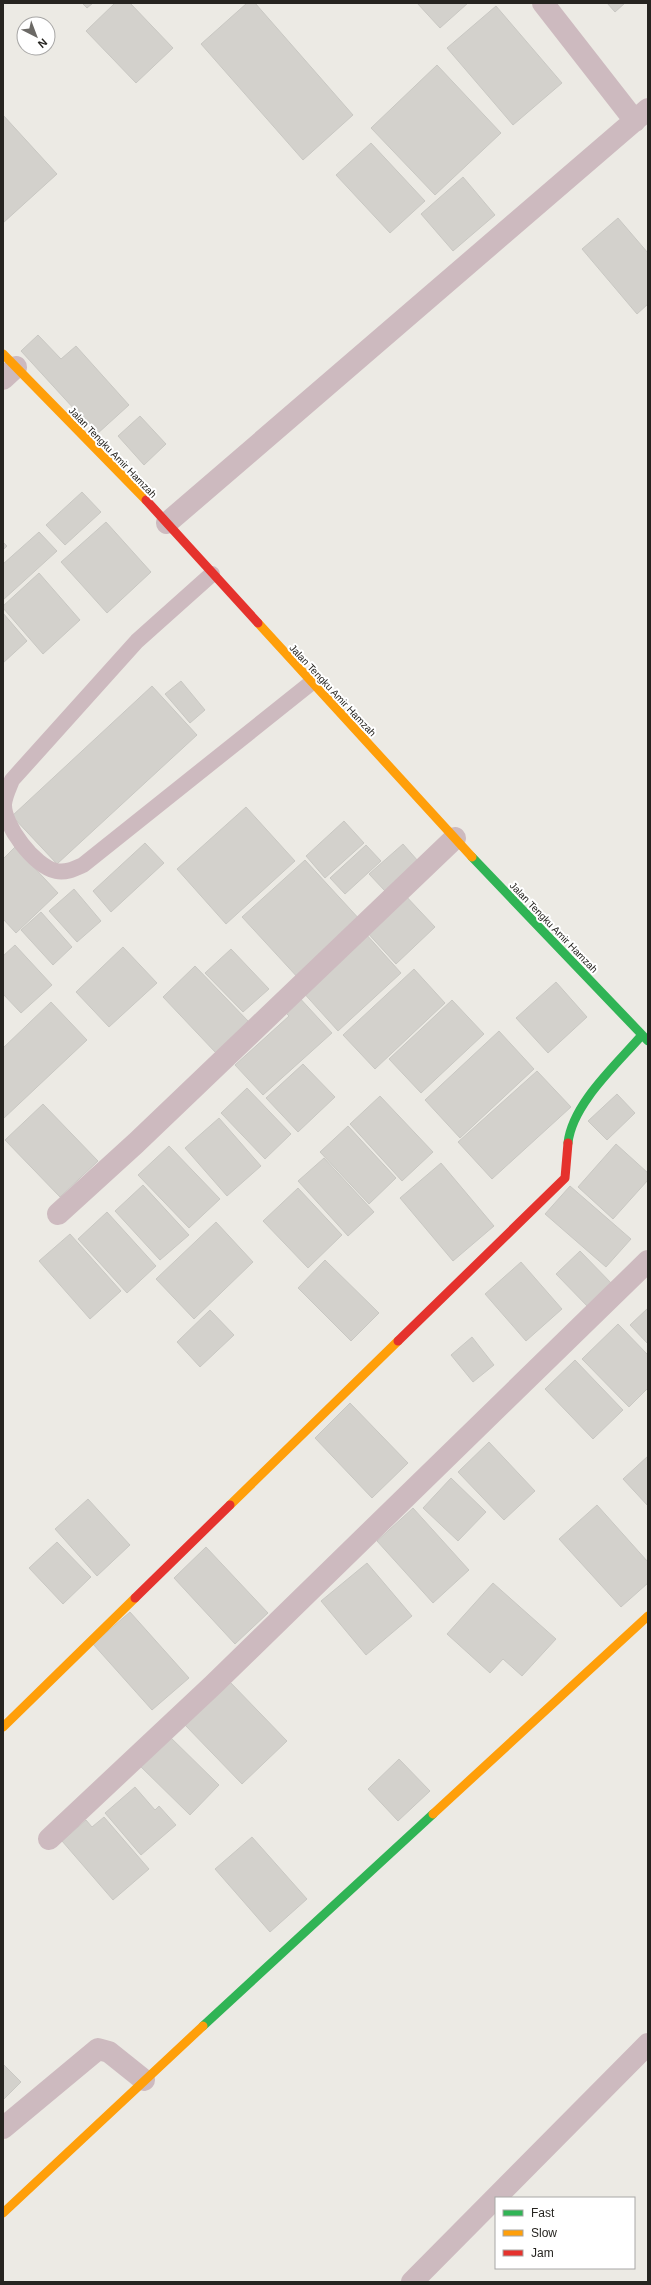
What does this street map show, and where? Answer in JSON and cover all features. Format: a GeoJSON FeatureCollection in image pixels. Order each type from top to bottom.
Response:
{"type":"FeatureCollection","features":[{"type":"Feature","properties":{"kind":"main road","name":"Jalan Tengku Amir Hamzah"},"geometry":{"type":"LineString","coordinates":[[7,367],[167,523],[212,574],[455,838],[645,1038]]}},
{"type":"Feature","properties":{"kind":"main road"},"geometry":{"type":"LineString","coordinates":[[3,1727],[565,1178],[569,1135],[585,1102],[645,1038]]}},
{"type":"Feature","properties":{"kind":"main road"},"geometry":{"type":"LineString","coordinates":[[3,2213],[144,2080],[648,1616]]}},
{"type":"Feature","properties":{"kind":"street"},"geometry":{"type":"LineString","coordinates":[[167,523],[642,115],[543,3]]}},
{"type":"Feature","properties":{"kind":"street"},"geometry":{"type":"LineString","coordinates":[[58,1214],[136,1143],[455,838]]}},
{"type":"Feature","properties":{"kind":"street"},"geometry":{"type":"LineString","coordinates":[[49,1839],[225,1674],[648,1261]]}},
{"type":"Feature","properties":{"kind":"street"},"geometry":{"type":"LineString","coordinates":[[496,2197],[648,2044]]}},
{"type":"Feature","properties":{"kind":"street"},"geometry":{"type":"LineString","coordinates":[[3,2128],[98,2049],[109,2052],[144,2080]]}},
{"type":"Feature","properties":{"kind":"street"},"geometry":{"type":"LineString","coordinates":[[412,2282],[495,2198]]}},
{"type":"Feature","properties":{"kind":"lane"},"geometry":{"type":"LineString","coordinates":[[212,574],[137,641],[12,780],[6,794],[5,813],[11,830],[31,853],[56,871],[69,871],[83,865],[312,683]]}},
{"type":"Feature","properties":{"kind":"building"},"geometry":{"type":"Polygon","coordinates":[[[82,3],[93,3],[87,8],[82,3]]]}},
{"type":"Feature","properties":{"kind":"building"},"geometry":{"type":"Polygon","coordinates":[[[115,3],[130,3],[173,48],[136,83],[86,31],[115,3]]]}},
{"type":"Feature","properties":{"kind":"building"},"geometry":{"type":"Polygon","coordinates":[[[247,3],[255,3],[353,115],[303,160],[201,44],[247,3]]]}},
{"type":"Feature","properties":{"kind":"building"},"geometry":{"type":"Polygon","coordinates":[[[417,3],[468,3],[440,28],[417,3]]]}},
{"type":"Feature","properties":{"kind":"building"},"geometry":{"type":"Polygon","coordinates":[[[607,3],[625,3],[615,12],[607,3]]]}},
{"type":"Feature","properties":{"kind":"building"},"geometry":{"type":"Polygon","coordinates":[[[496,6],[562,83],[513,125],[447,48],[496,6]]]}},
{"type":"Feature","properties":{"kind":"building"},"geometry":{"type":"Polygon","coordinates":[[[437,65],[501,133],[435,195],[371,128],[437,65]]]}},
{"type":"Feature","properties":{"kind":"building"},"geometry":{"type":"Polygon","coordinates":[[[3,115],[57,174],[3,223],[3,115]]]}},
{"type":"Feature","properties":{"kind":"building"},"geometry":{"type":"Polygon","coordinates":[[[371,143],[425,201],[390,233],[336,175],[371,143]]]}},
{"type":"Feature","properties":{"kind":"building"},"geometry":{"type":"Polygon","coordinates":[[[463,177],[495,215],[453,251],[421,214],[463,177]]]}},
{"type":"Feature","properties":{"kind":"building"},"geometry":{"type":"Polygon","coordinates":[[[618,218],[648,253],[648,304],[637,314],[582,249],[618,218]]]}},
{"type":"Feature","properties":{"kind":"building"},"geometry":{"type":"Polygon","coordinates":[[[38,335],[61,359],[76,346],[129,405],[97,434],[21,351],[38,335]]]}},
{"type":"Feature","properties":{"kind":"building"},"geometry":{"type":"Polygon","coordinates":[[[140,416],[166,444],[144,465],[118,436],[140,416]]]}},
{"type":"Feature","properties":{"kind":"building"},"geometry":{"type":"Polygon","coordinates":[[[82,492],[101,512],[65,545],[46,525],[82,492]]]}},
{"type":"Feature","properties":{"kind":"building"},"geometry":{"type":"Polygon","coordinates":[[[106,522],[151,572],[107,613],[61,562],[106,522]]]}},
{"type":"Feature","properties":{"kind":"building"},"geometry":{"type":"Polygon","coordinates":[[[39,532],[57,551],[3,600],[3,564],[39,532]]]}},
{"type":"Feature","properties":{"kind":"building"},"geometry":{"type":"Polygon","coordinates":[[[3,542],[7,546],[3,550],[3,542]]]}},
{"type":"Feature","properties":{"kind":"building"},"geometry":{"type":"Polygon","coordinates":[[[39,573],[80,620],[43,654],[3,608],[3,606],[39,573]]]}},
{"type":"Feature","properties":{"kind":"building"},"geometry":{"type":"Polygon","coordinates":[[[3,613],[27,641],[3,663],[3,613]]]}},
{"type":"Feature","properties":{"kind":"building"},"geometry":{"type":"Polygon","coordinates":[[[181,681],[205,710],[190,723],[165,694],[181,681]]]}},
{"type":"Feature","properties":{"kind":"building"},"geometry":{"type":"Polygon","coordinates":[[[152,686],[197,735],[57,864],[12,816],[152,686]]]}},
{"type":"Feature","properties":{"kind":"building"},"geometry":{"type":"Polygon","coordinates":[[[246,807],[295,861],[226,924],[177,869],[246,807]]]}},
{"type":"Feature","properties":{"kind":"building"},"geometry":{"type":"Polygon","coordinates":[[[344,821],[364,843],[325,878],[306,856],[344,821]]]}},
{"type":"Feature","properties":{"kind":"building"},"geometry":{"type":"Polygon","coordinates":[[[145,843],[164,863],[111,912],[93,891],[145,843]]]}},
{"type":"Feature","properties":{"kind":"building"},"geometry":{"type":"Polygon","coordinates":[[[403,844],[418,861],[385,891],[369,874],[403,844]]]}},
{"type":"Feature","properties":{"kind":"building"},"geometry":{"type":"Polygon","coordinates":[[[366,845],[381,861],[345,894],[330,878],[366,845]]]}},
{"type":"Feature","properties":{"kind":"building"},"geometry":{"type":"Polygon","coordinates":[[[15,847],[58,893],[16,933],[3,919],[3,859],[15,847]]]}},
{"type":"Feature","properties":{"kind":"building"},"geometry":{"type":"Polygon","coordinates":[[[305,860],[362,922],[300,980],[242,917],[305,860]]]}},
{"type":"Feature","properties":{"kind":"building"},"geometry":{"type":"Polygon","coordinates":[[[74,889],[101,921],[77,942],[49,911],[74,889]]]}},
{"type":"Feature","properties":{"kind":"building"},"geometry":{"type":"Polygon","coordinates":[[[403,893],[435,927],[396,964],[364,929],[403,893]]]}},
{"type":"Feature","properties":{"kind":"building"},"geometry":{"type":"Polygon","coordinates":[[[41,912],[72,947],[53,965],[21,930],[41,912]]]}},
{"type":"Feature","properties":{"kind":"building"},"geometry":{"type":"Polygon","coordinates":[[[365,933],[401,973],[338,1031],[301,990],[365,933]]]}},
{"type":"Feature","properties":{"kind":"building"},"geometry":{"type":"Polygon","coordinates":[[[15,945],[52,985],[21,1013],[3,994],[3,956],[15,945]]]}},
{"type":"Feature","properties":{"kind":"building"},"geometry":{"type":"Polygon","coordinates":[[[123,947],[157,983],[109,1027],[76,992],[123,947]]]}},
{"type":"Feature","properties":{"kind":"building"},"geometry":{"type":"Polygon","coordinates":[[[231,949],[269,989],[243,1012],[205,973],[231,949]]]}},
{"type":"Feature","properties":{"kind":"building"},"geometry":{"type":"Polygon","coordinates":[[[195,966],[249,1022],[216,1053],[163,997],[195,966]]]}},
{"type":"Feature","properties":{"kind":"building"},"geometry":{"type":"Polygon","coordinates":[[[414,969],[445,1003],[375,1069],[343,1035],[414,969]]]}},
{"type":"Feature","properties":{"kind":"building"},"geometry":{"type":"Polygon","coordinates":[[[556,982],[587,1017],[548,1053],[516,1018],[556,982]]]}},
{"type":"Feature","properties":{"kind":"building"},"geometry":{"type":"Polygon","coordinates":[[[296,994],[332,1033],[263,1095],[235,1065],[289,1016],[281,1008],[296,994]]]}},
{"type":"Feature","properties":{"kind":"building"},"geometry":{"type":"Polygon","coordinates":[[[452,1000],[484,1034],[421,1093],[389,1059],[452,1000]]]}},
{"type":"Feature","properties":{"kind":"building"},"geometry":{"type":"Polygon","coordinates":[[[51,1002],[87,1040],[3,1119],[3,1048],[51,1002]]]}},
{"type":"Feature","properties":{"kind":"building"},"geometry":{"type":"Polygon","coordinates":[[[499,1031],[534,1069],[460,1138],[425,1100],[499,1031]]]}},
{"type":"Feature","properties":{"kind":"building"},"geometry":{"type":"Polygon","coordinates":[[[303,1064],[335,1097],[298,1132],[266,1098],[303,1064]]]}},
{"type":"Feature","properties":{"kind":"building"},"geometry":{"type":"Polygon","coordinates":[[[537,1071],[571,1107],[492,1179],[458,1142],[537,1071]]]}},
{"type":"Feature","properties":{"kind":"building"},"geometry":{"type":"Polygon","coordinates":[[[247,1088],[291,1134],[265,1159],[221,1113],[247,1088]]]}},
{"type":"Feature","properties":{"kind":"building"},"geometry":{"type":"Polygon","coordinates":[[[617,1094],[635,1113],[607,1140],[588,1121],[617,1094]]]}},
{"type":"Feature","properties":{"kind":"building"},"geometry":{"type":"Polygon","coordinates":[[[380,1096],[433,1152],[402,1181],[350,1124],[380,1096]]]}},
{"type":"Feature","properties":{"kind":"building"},"geometry":{"type":"Polygon","coordinates":[[[43,1104],[98,1161],[60,1197],[5,1140],[43,1104]]]}},
{"type":"Feature","properties":{"kind":"building"},"geometry":{"type":"Polygon","coordinates":[[[219,1118],[261,1166],[227,1196],[185,1148],[219,1118]]]}},
{"type":"Feature","properties":{"kind":"building"},"geometry":{"type":"Polygon","coordinates":[[[348,1126],[396,1178],[369,1204],[320,1152],[348,1126]]]}},
{"type":"Feature","properties":{"kind":"building"},"geometry":{"type":"Polygon","coordinates":[[[616,1144],[648,1173],[648,1180],[613,1219],[578,1187],[616,1144]]]}},
{"type":"Feature","properties":{"kind":"building"},"geometry":{"type":"Polygon","coordinates":[[[169,1146],[220,1199],[189,1228],[138,1175],[169,1146]]]}},
{"type":"Feature","properties":{"kind":"building"},"geometry":{"type":"Polygon","coordinates":[[[324,1158],[374,1212],[348,1236],[298,1181],[324,1158]]]}},
{"type":"Feature","properties":{"kind":"building"},"geometry":{"type":"Polygon","coordinates":[[[441,1163],[494,1226],[453,1261],[400,1198],[441,1163]]]}},
{"type":"Feature","properties":{"kind":"building"},"geometry":{"type":"Polygon","coordinates":[[[143,1185],[189,1235],[160,1260],[115,1211],[143,1185]]]}},
{"type":"Feature","properties":{"kind":"building"},"geometry":{"type":"Polygon","coordinates":[[[570,1186],[631,1239],[606,1267],[545,1214],[570,1186]]]}},
{"type":"Feature","properties":{"kind":"building"},"geometry":{"type":"Polygon","coordinates":[[[298,1188],[342,1235],[308,1268],[263,1221],[298,1188]]]}},
{"type":"Feature","properties":{"kind":"building"},"geometry":{"type":"Polygon","coordinates":[[[107,1212],[156,1266],[127,1293],[78,1239],[107,1212]]]}},
{"type":"Feature","properties":{"kind":"building"},"geometry":{"type":"Polygon","coordinates":[[[216,1222],[253,1262],[194,1319],[156,1279],[216,1222]]]}},
{"type":"Feature","properties":{"kind":"building"},"geometry":{"type":"Polygon","coordinates":[[[70,1234],[121,1291],[90,1319],[39,1261],[70,1234]]]}},
{"type":"Feature","properties":{"kind":"building"},"geometry":{"type":"Polygon","coordinates":[[[580,1251],[614,1286],[590,1309],[556,1274],[580,1251]]]}},
{"type":"Feature","properties":{"kind":"building"},"geometry":{"type":"Polygon","coordinates":[[[325,1260],[379,1313],[351,1341],[298,1288],[325,1260]]]}},
{"type":"Feature","properties":{"kind":"building"},"geometry":{"type":"Polygon","coordinates":[[[521,1262],[562,1309],[526,1341],[485,1294],[521,1262]]]}},
{"type":"Feature","properties":{"kind":"building"},"geometry":{"type":"Polygon","coordinates":[[[648,1308],[648,1344],[630,1325],[648,1308]]]}},
{"type":"Feature","properties":{"kind":"building"},"geometry":{"type":"Polygon","coordinates":[[[210,1310],[234,1335],[200,1367],[177,1342],[210,1310]]]}},
{"type":"Feature","properties":{"kind":"building"},"geometry":{"type":"Polygon","coordinates":[[[618,1324],[648,1355],[648,1388],[629,1407],[582,1359],[618,1324]]]}},
{"type":"Feature","properties":{"kind":"building"},"geometry":{"type":"Polygon","coordinates":[[[472,1337],[494,1365],[473,1382],[451,1355],[472,1337]]]}},
{"type":"Feature","properties":{"kind":"building"},"geometry":{"type":"Polygon","coordinates":[[[575,1360],[623,1410],[593,1439],[545,1389],[575,1360]]]}},
{"type":"Feature","properties":{"kind":"building"},"geometry":{"type":"Polygon","coordinates":[[[350,1403],[408,1463],[372,1498],[315,1438],[350,1403]]]}},
{"type":"Feature","properties":{"kind":"building"},"geometry":{"type":"Polygon","coordinates":[[[489,1442],[535,1491],[504,1520],[458,1472],[489,1442]]]}},
{"type":"Feature","properties":{"kind":"building"},"geometry":{"type":"Polygon","coordinates":[[[648,1456],[648,1506],[623,1479],[648,1456]]]}},
{"type":"Feature","properties":{"kind":"building"},"geometry":{"type":"Polygon","coordinates":[[[451,1478],[486,1512],[458,1541],[423,1508],[451,1478]]]}},
{"type":"Feature","properties":{"kind":"building"},"geometry":{"type":"Polygon","coordinates":[[[88,1499],[130,1545],[97,1576],[55,1529],[88,1499]]]}},
{"type":"Feature","properties":{"kind":"building"},"geometry":{"type":"Polygon","coordinates":[[[597,1505],[648,1562],[648,1583],[621,1607],[559,1539],[597,1505]]]}},
{"type":"Feature","properties":{"kind":"building"},"geometry":{"type":"Polygon","coordinates":[[[413,1508],[469,1570],[433,1603],[377,1541],[413,1508]]]}},
{"type":"Feature","properties":{"kind":"building"},"geometry":{"type":"Polygon","coordinates":[[[57,1542],[91,1577],[63,1604],[29,1568],[57,1542]]]}},
{"type":"Feature","properties":{"kind":"building"},"geometry":{"type":"Polygon","coordinates":[[[206,1547],[268,1613],[235,1644],[174,1578],[206,1547]]]}},
{"type":"Feature","properties":{"kind":"building"},"geometry":{"type":"Polygon","coordinates":[[[367,1563],[412,1616],[366,1655],[321,1601],[367,1563]]]}},
{"type":"Feature","properties":{"kind":"building"},"geometry":{"type":"Polygon","coordinates":[[[493,1583],[556,1639],[522,1676],[503,1659],[490,1673],[447,1634],[493,1583]]]}},
{"type":"Feature","properties":{"kind":"building"},"geometry":{"type":"Polygon","coordinates":[[[130,1612],[189,1678],[152,1710],[93,1644],[130,1612]]]}},
{"type":"Feature","properties":{"kind":"building"},"geometry":{"type":"Polygon","coordinates":[[[230,1682],[287,1741],[242,1784],[185,1725],[230,1682]]]}},
{"type":"Feature","properties":{"kind":"building"},"geometry":{"type":"Polygon","coordinates":[[[166,1733],[219,1785],[190,1815],[137,1763],[166,1733]]]}},
{"type":"Feature","properties":{"kind":"building"},"geometry":{"type":"Polygon","coordinates":[[[399,1759],[430,1791],[398,1821],[368,1789],[399,1759]]]}},
{"type":"Feature","properties":{"kind":"building"},"geometry":{"type":"Polygon","coordinates":[[[135,1787],[155,1810],[159,1806],[176,1825],[141,1855],[105,1813],[135,1787]]]}},
{"type":"Feature","properties":{"kind":"building"},"geometry":{"type":"Polygon","coordinates":[[[104,1817],[149,1869],[113,1900],[62,1841],[86,1820],[92,1827],[104,1817]]]}},
{"type":"Feature","properties":{"kind":"building"},"geometry":{"type":"Polygon","coordinates":[[[252,1837],[307,1899],[270,1932],[215,1869],[252,1837]]]}},
{"type":"Feature","properties":{"kind":"building"},"geometry":{"type":"Polygon","coordinates":[[[3,2064],[21,2082],[3,2100],[3,2064]]]}},
{"type":"Feature","properties":{"kind":"traffic: fast"},"geometry":{"type":"LineString","coordinates":[[472,857],[648,1041]]}},
{"type":"Feature","properties":{"kind":"traffic: fast"},"geometry":{"type":"LineString","coordinates":[[568,1143],[571,1128],[587,1099],[597,1085],[642,1035]]}},
{"type":"Feature","properties":{"kind":"traffic: fast"},"geometry":{"type":"LineString","coordinates":[[203,2026],[433,1814]]}},
{"type":"Feature","properties":{"kind":"traffic: slow"},"geometry":{"type":"LineString","coordinates":[[3,354],[146,500]]}},
{"type":"Feature","properties":{"kind":"traffic: slow"},"geometry":{"type":"LineString","coordinates":[[258,623],[472,857]]}},
{"type":"Feature","properties":{"kind":"traffic: slow"},"geometry":{"type":"LineString","coordinates":[[230,1505],[398,1341]]}},
{"type":"Feature","properties":{"kind":"traffic: slow"},"geometry":{"type":"LineString","coordinates":[[3,1727],[135,1598]]}},
{"type":"Feature","properties":{"kind":"traffic: slow"},"geometry":{"type":"LineString","coordinates":[[433,1814],[648,1616]]}},
{"type":"Feature","properties":{"kind":"traffic: slow"},"geometry":{"type":"LineString","coordinates":[[3,2213],[203,2026]]}},
{"type":"Feature","properties":{"kind":"traffic: jam"},"geometry":{"type":"LineString","coordinates":[[146,500],[258,623]]}},
{"type":"Feature","properties":{"kind":"traffic: jam"},"geometry":{"type":"LineString","coordinates":[[398,1341],[565,1178],[568,1143]]}},
{"type":"Feature","properties":{"kind":"traffic: jam"},"geometry":{"type":"LineString","coordinates":[[135,1598],[230,1505]]}}]}
